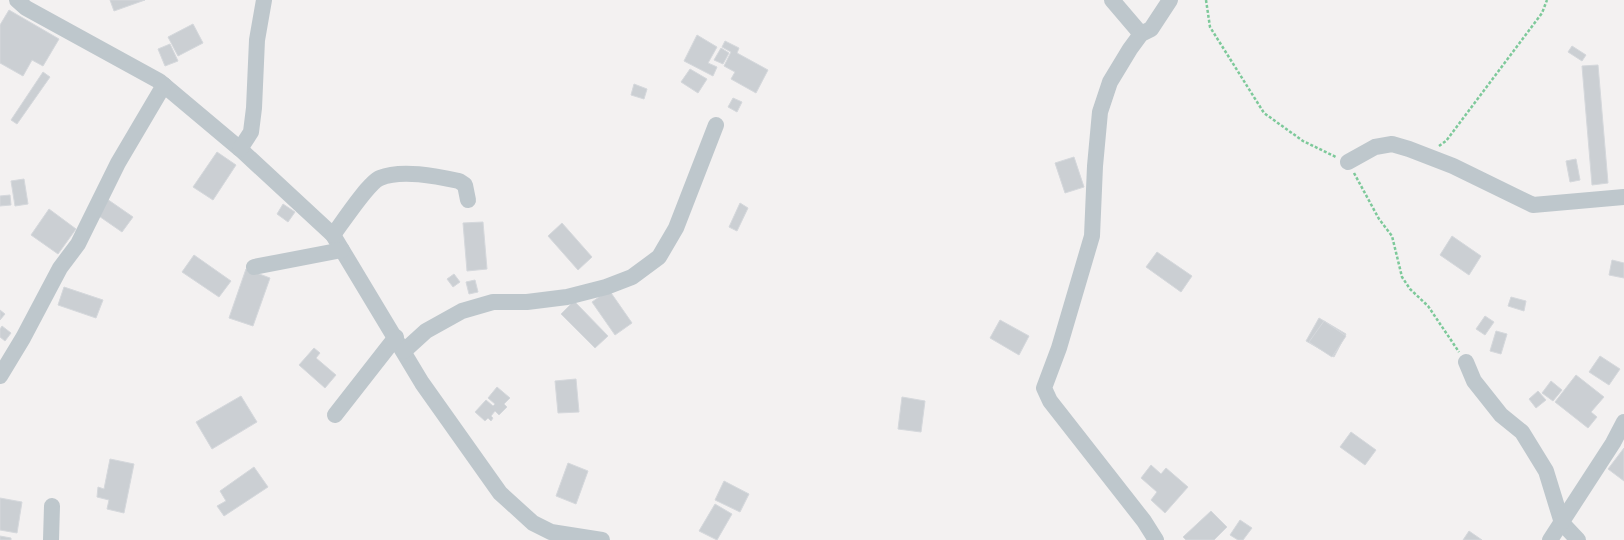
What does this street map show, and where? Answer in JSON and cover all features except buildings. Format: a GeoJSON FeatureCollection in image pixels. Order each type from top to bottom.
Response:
{"type":"FeatureCollection","features":[{"type":"Feature","properties":{"kind":"street"},"geometry":{"type":"LineString","coordinates":[[17,0],[26,8],[159,81],[240,149],[333,235],[400,344],[422,383],[500,493],[533,523],[551,532],[602,540]]}},
{"type":"Feature","properties":{"kind":"street"},"geometry":{"type":"LineString","coordinates":[[240,149],[251,132],[254,108],[257,40],[264,0]]}},
{"type":"Feature","properties":{"kind":"street"},"geometry":{"type":"LineString","coordinates":[[1112,0],[1141,34]]}},
{"type":"Feature","properties":{"kind":"street"},"geometry":{"type":"LineString","coordinates":[[1156,540],[1144,521],[1050,401],[1044,388],[1059,348],[1092,236],[1095,166],[1100,112],[1110,82],[1130,49],[1141,34],[1151,29],[1170,0]]}},
{"type":"Feature","properties":{"kind":"street"},"geometry":{"type":"LineString","coordinates":[[0,376],[23,338],[60,268],[78,244],[118,163],[164,85]]}},
{"type":"Feature","properties":{"kind":"street"},"geometry":{"type":"LineString","coordinates":[[335,415],[400,344],[462,311],[493,302],[528,302],[567,298],[606,287],[632,277],[659,257],[676,228],[716,126]]}},
{"type":"Feature","properties":{"kind":"street"},"geometry":{"type":"LineString","coordinates":[[1348,162],[1375,147],[1392,144],[1454,166],[1533,205],[1624,197]]}},
{"type":"Feature","properties":{"kind":"street"},"geometry":{"type":"LineString","coordinates":[[333,235],[365,192],[379,178],[404,173],[459,181],[465,185],[468,200]]}},
{"type":"Feature","properties":{"kind":"street"},"geometry":{"type":"LineString","coordinates":[[254,267],[342,250]]}},
{"type":"Feature","properties":{"kind":"street"},"geometry":{"type":"LineString","coordinates":[[1466,362],[1474,381],[1501,415],[1522,432],[1546,471],[1562,523],[1578,540]]}},
{"type":"Feature","properties":{"kind":"street"},"geometry":{"type":"LineString","coordinates":[[1550,540],[1613,443],[1624,422]]}},
{"type":"Feature","properties":{"kind":"street"},"geometry":{"type":"LineString","coordinates":[[51,540],[52,506]]}},
{"type":"Feature","properties":{"kind":"path"},"geometry":{"type":"LineString","coordinates":[[1206,0],[1210,27],[1264,113],[1303,140],[1348,162],[1379,219],[1392,236],[1402,277],[1410,289],[1428,306],[1466,362]]}},
{"type":"Feature","properties":{"kind":"path"},"geometry":{"type":"LineString","coordinates":[[1426,156],[1446,141],[1542,13],[1547,0]]}}]}
